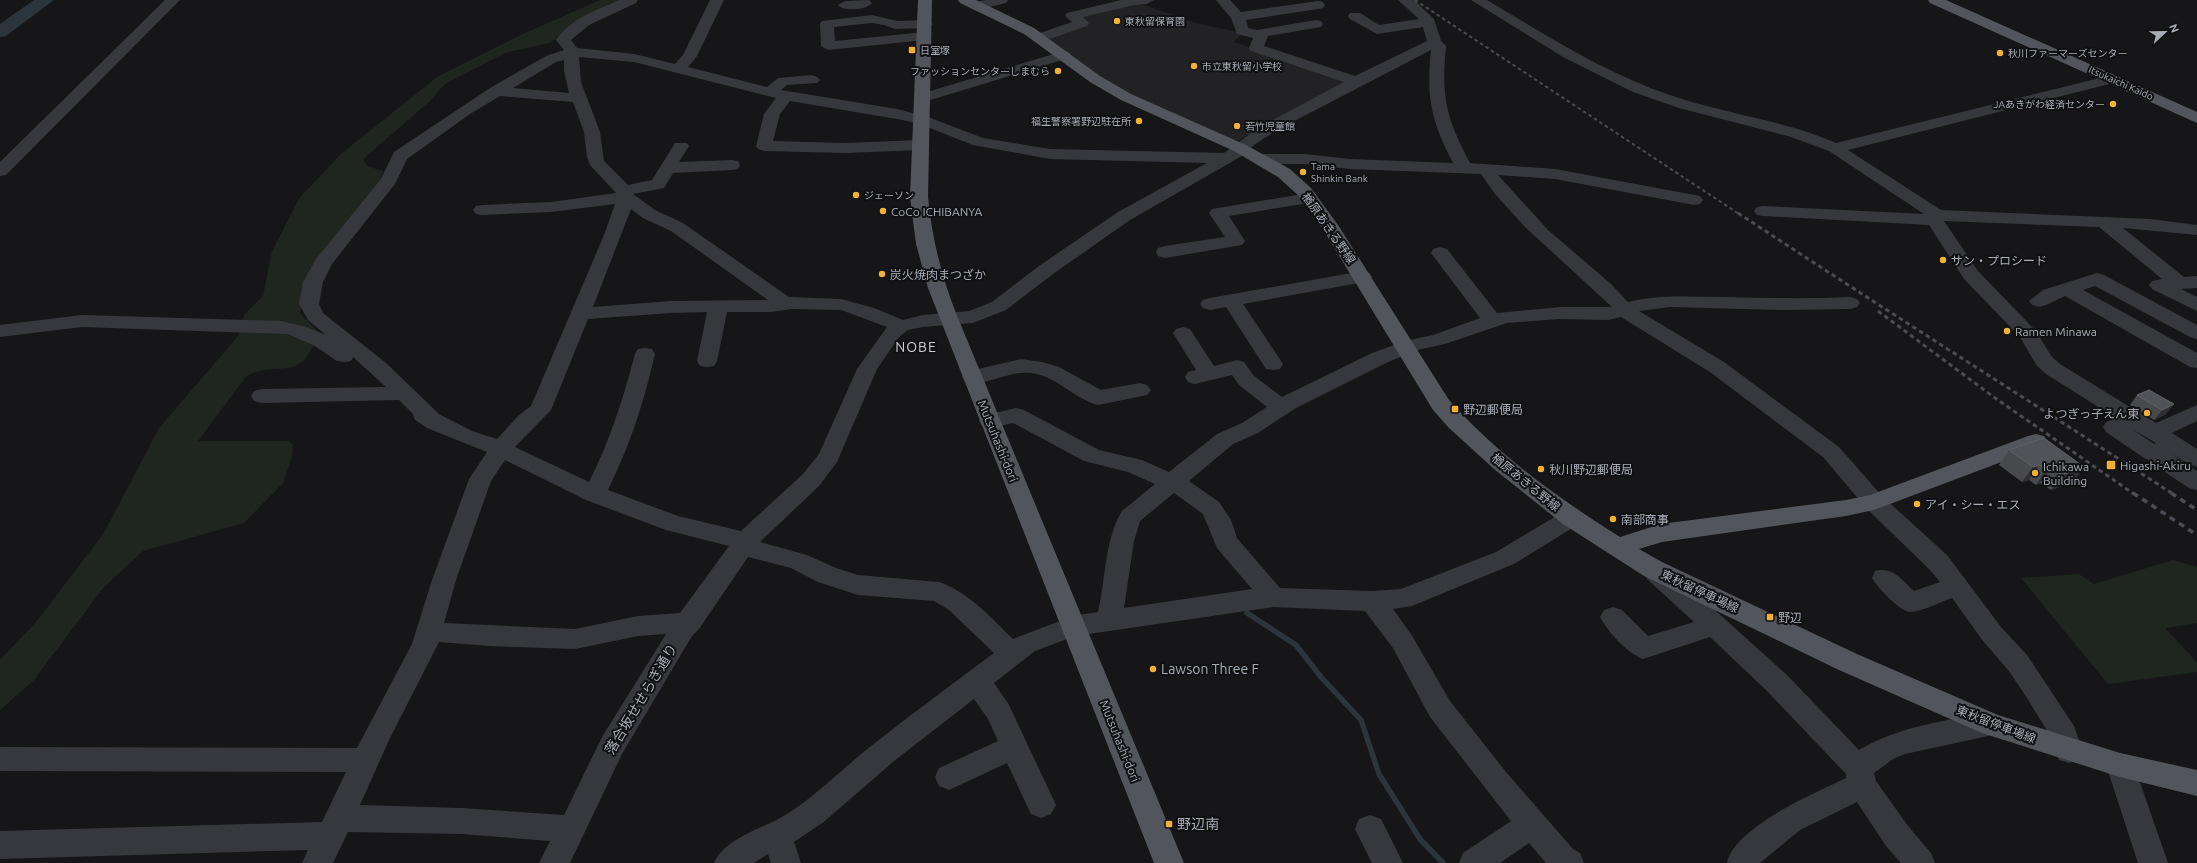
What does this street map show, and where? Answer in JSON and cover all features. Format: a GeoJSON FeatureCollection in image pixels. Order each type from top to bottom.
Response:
{"type":"FeatureCollection","features":[{"type":"Feature","properties":{"kind":"main road","name":"Mutsuhashi-dori"},"geometry":{"type":"LineString","coordinates":[[925,0],[921,144],[921,221],[929,266],[948,318],[1169,863]]}},
{"type":"Feature","properties":{"kind":"main road","name":"Itsukaichi Kaido"},"geometry":{"type":"LineString","coordinates":[[1935,0],[2112,79],[2190,109],[2197,118]]}},
{"type":"Feature","properties":{"kind":"main road","name":"楢原あきる野線"},"geometry":{"type":"LineString","coordinates":[[971,3],[1040,38],[1095,79],[1135,102],[1234,153],[1262,159],[1284,173],[1309,198],[1363,278],[1404,348],[1441,405],[1457,423],[1502,463],[1571,518],[1616,547]]}},
{"type":"Feature","properties":{"kind":"main road"},"geometry":{"type":"LineString","coordinates":[[1616,547],[1661,533],[1846,508],[1874,502],[2040,439]]}},
{"type":"Feature","properties":{"kind":"main road","name":"東秋留停車場線"},"geometry":{"type":"LineString","coordinates":[[1616,547],[1653,569],[1848,662],[1992,725],[2069,751],[2120,765],[2197,783]]}},
{"type":"Feature","properties":{"kind":"street"},"geometry":{"type":"LineString","coordinates":[[0,171],[173,0]]}},
{"type":"Feature","properties":{"kind":"street"},"geometry":{"type":"LineString","coordinates":[[631,0],[582,23],[567,34],[563,40],[573,52],[573,79],[592,133],[596,159],[599,165],[625,194],[649,214],[677,227],[782,301],[790,303]]}},
{"type":"Feature","properties":{"kind":"street"},"geometry":{"type":"LineString","coordinates":[[678,70],[690,56],[717,0]]}},
{"type":"Feature","properties":{"kind":"street"},"geometry":{"type":"LineString","coordinates":[[971,3],[1001,0]]}},
{"type":"Feature","properties":{"kind":"street"},"geometry":{"type":"LineString","coordinates":[[1040,38],[1082,24],[1072,16],[1134,1],[1147,0]]}},
{"type":"Feature","properties":{"kind":"street"},"geometry":{"type":"LineString","coordinates":[[1223,0],[1238,17],[1242,31],[1257,34],[1316,24]]}},
{"type":"Feature","properties":{"kind":"street"},"geometry":{"type":"LineString","coordinates":[[1405,0],[1422,12],[1428,22],[1434,43],[1439,46],[1437,64],[1438,110],[1451,144],[1464,168]]}},
{"type":"Feature","properties":{"kind":"street"},"geometry":{"type":"LineString","coordinates":[[1478,0],[1554,46],[1634,87],[1664,99],[1726,117],[1798,133],[1835,148],[1936,218],[1965,266],[1992,298],[2028,334],[2044,361],[2053,369],[2135,420],[2114,427],[2152,453],[2197,412]]}},
{"type":"Feature","properties":{"kind":"street"},"geometry":{"type":"LineString","coordinates":[[856,4],[859,21]]}},
{"type":"Feature","properties":{"kind":"street"},"geometry":{"type":"LineString","coordinates":[[1238,17],[1318,5]]}},
{"type":"Feature","properties":{"kind":"street"},"geometry":{"type":"LineString","coordinates":[[1355,16],[1377,30],[1428,22]]}},
{"type":"Feature","properties":{"kind":"street"},"geometry":{"type":"LineString","coordinates":[[879,19],[890,21],[895,25],[925,34],[828,46],[827,24],[879,19]]}},
{"type":"Feature","properties":{"kind":"street"},"geometry":{"type":"LineString","coordinates":[[820,57],[898,49],[925,34]]}},
{"type":"Feature","properties":{"kind":"street"},"geometry":{"type":"LineString","coordinates":[[1257,34],[1261,35],[1256,48],[1354,81]]}},
{"type":"Feature","properties":{"kind":"street"},"geometry":{"type":"LineString","coordinates":[[580,314],[671,307],[772,306],[790,303],[832,303],[863,310],[901,326],[923,320],[973,317],[999,306],[1046,270],[1124,216],[1234,153],[1275,126],[1354,81],[1434,43]]}},
{"type":"Feature","properties":{"kind":"street"},"geometry":{"type":"LineString","coordinates":[[435,423],[379,368],[315,316],[311,311],[310,295],[317,272],[389,180],[400,156],[435,130],[544,61],[573,52],[634,58],[786,96],[897,114],[922,120],[979,142],[1050,154],[1234,153]]}},
{"type":"Feature","properties":{"kind":"street"},"geometry":{"type":"LineString","coordinates":[[922,98],[1064,55]]}},
{"type":"Feature","properties":{"kind":"street"},"geometry":{"type":"LineString","coordinates":[[1835,148],[2112,79]]}},
{"type":"Feature","properties":{"kind":"street"},"geometry":{"type":"LineString","coordinates":[[770,92],[784,81],[812,80]]}},
{"type":"Feature","properties":{"kind":"street"},"geometry":{"type":"LineString","coordinates":[[495,91],[579,98]]}},
{"type":"Feature","properties":{"kind":"street"},"geometry":{"type":"LineString","coordinates":[[786,96],[772,114],[764,146],[845,148],[921,144]]}},
{"type":"Feature","properties":{"kind":"street"},"geometry":{"type":"LineString","coordinates":[[482,210],[551,207],[625,194],[658,184],[681,146]]}},
{"type":"Feature","properties":{"kind":"street"},"geometry":{"type":"LineString","coordinates":[[1262,159],[1305,159],[1350,164],[1486,169],[1555,174],[1694,200]]}},
{"type":"Feature","properties":{"kind":"street"},"geometry":{"type":"LineString","coordinates":[[667,168],[732,165]]}},
{"type":"Feature","properties":{"kind":"street"},"geometry":{"type":"LineString","coordinates":[[1486,169],[1493,180],[1532,224],[1562,253],[1593,278],[1624,310],[1717,367],[1831,452],[1874,502],[1938,562],[1992,634],[2018,663],[2037,690],[2064,734],[2069,751]]}},
{"type":"Feature","properties":{"kind":"street"},"geometry":{"type":"LineString","coordinates":[[317,863],[365,760],[425,645],[428,628],[478,486],[501,448],[526,421],[540,410],[580,314],[625,194]]}},
{"type":"Feature","properties":{"kind":"street"},"geometry":{"type":"LineString","coordinates":[[1165,252],[1236,241],[1218,213],[1309,198]]}},
{"type":"Feature","properties":{"kind":"street"},"geometry":{"type":"LineString","coordinates":[[1763,211],[1936,218],[2104,222],[2197,230]]}},
{"type":"Feature","properties":{"kind":"street"},"geometry":{"type":"LineString","coordinates":[[2104,222],[2188,282]]}},
{"type":"Feature","properties":{"kind":"street"},"geometry":{"type":"LineString","coordinates":[[1440,253],[1492,320]]}},
{"type":"Feature","properties":{"kind":"street"},"geometry":{"type":"LineString","coordinates":[[1210,304],[1363,278]]}},
{"type":"Feature","properties":{"kind":"street"},"geometry":{"type":"LineString","coordinates":[[2039,301],[2050,294],[2097,279],[2197,333]]}},
{"type":"Feature","properties":{"kind":"street"},"geometry":{"type":"LineString","coordinates":[[2188,282],[2159,285],[2197,305]]}},
{"type":"Feature","properties":{"kind":"street"},"geometry":{"type":"LineString","coordinates":[[2067,289],[2197,362]]}},
{"type":"Feature","properties":{"kind":"street"},"geometry":{"type":"LineString","coordinates":[[1231,300],[1273,364]]}},
{"type":"Feature","properties":{"kind":"street"},"geometry":{"type":"LineString","coordinates":[[1109,620],[1116,589],[1122,541],[1130,517],[1225,439],[1250,428],[1281,407],[1379,358],[1404,348],[1438,340],[1492,320],[1535,314],[1608,314],[1652,303],[1678,301],[1820,305],[1850,303]]}},
{"type":"Feature","properties":{"kind":"street"},"geometry":{"type":"LineString","coordinates":[[707,361],[718,306]]}},
{"type":"Feature","properties":{"kind":"street"},"geometry":{"type":"LineString","coordinates":[[0,330],[82,321],[281,327],[305,333],[329,344],[435,423],[464,436],[501,448],[594,494],[674,524],[740,540],[749,548],[798,561],[827,575],[858,586],[939,592],[958,603],[1013,655]]}},
{"type":"Feature","properties":{"kind":"street","name":"落合坂せせらぎ通り"},"geometry":{"type":"LineString","coordinates":[[554,863],[612,746],[679,636],[744,543],[810,480],[829,457],[867,369],[892,333],[901,326]]}},
{"type":"Feature","properties":{"kind":"street"},"geometry":{"type":"LineString","coordinates":[[1183,333],[1202,375],[1237,367],[1246,380],[1281,407]]}},
{"type":"Feature","properties":{"kind":"street"},"geometry":{"type":"LineString","coordinates":[[594,494],[616,453],[632,408],[645,354]]}},
{"type":"Feature","properties":{"kind":"street"},"geometry":{"type":"LineString","coordinates":[[972,377],[1020,366],[1038,367],[1064,377],[1098,398],[1140,390]]}},
{"type":"Feature","properties":{"kind":"street"},"geometry":{"type":"LineString","coordinates":[[262,396],[395,394]]}},
{"type":"Feature","properties":{"kind":"street"},"geometry":{"type":"LineString","coordinates":[[990,421],[1016,415],[1092,456],[1134,466],[1182,487],[1211,508],[1219,520],[1226,542],[1273,597]]}},
{"type":"Feature","properties":{"kind":"street"},"geometry":{"type":"LineString","coordinates":[[2162,443],[2197,459]]}},
{"type":"Feature","properties":{"kind":"street"},"geometry":{"type":"LineString","coordinates":[[2162,443],[2168,463],[2197,482]]}},
{"type":"Feature","properties":{"kind":"street"},"geometry":{"type":"LineString","coordinates":[[728,863],[760,842],[787,831],[815,812],[884,752],[1026,644],[1073,626],[1273,597],[1372,601],[1402,599],[1476,571],[1505,558],[1571,518]]}},
{"type":"Feature","properties":{"kind":"street"},"geometry":{"type":"LineString","coordinates":[[1653,569],[1713,626],[1777,683],[1860,777],[1897,836],[1920,863]]}},
{"type":"Feature","properties":{"kind":"street"},"geometry":{"type":"LineString","coordinates":[[1884,578],[1910,602],[1957,586]]}},
{"type":"Feature","properties":{"kind":"street"},"geometry":{"type":"LineString","coordinates":[[1372,601],[1402,641],[1440,709],[1532,824],[1562,859],[1569,863]]}},
{"type":"Feature","properties":{"kind":"street"},"geometry":{"type":"LineString","coordinates":[[1613,617],[1643,648],[1713,626]]}},
{"type":"Feature","properties":{"kind":"street"},"geometry":{"type":"LineString","coordinates":[[428,628],[444,633],[575,639],[638,626],[690,622]]}},
{"type":"Feature","properties":{"kind":"street"},"geometry":{"type":"LineString","coordinates":[[978,682],[1000,714],[1041,805]]}},
{"type":"Feature","properties":{"kind":"street"},"geometry":{"type":"LineString","coordinates":[[1742,863],[1743,858],[1789,820],[1860,777],[1863,762],[1883,751],[1930,734],[1992,725]]}},
{"type":"Feature","properties":{"kind":"street"},"geometry":{"type":"LineString","coordinates":[[949,777],[1015,746]]}},
{"type":"Feature","properties":{"kind":"street"},"geometry":{"type":"LineString","coordinates":[[0,759],[365,760]]}},
{"type":"Feature","properties":{"kind":"street"},"geometry":{"type":"LineString","coordinates":[[2120,765],[2153,863]]}},
{"type":"Feature","properties":{"kind":"street"},"geometry":{"type":"LineString","coordinates":[[0,845],[461,821],[572,829]]}},
{"type":"Feature","properties":{"kind":"street"},"geometry":{"type":"LineString","coordinates":[[1474,863],[1532,824]]}},
{"type":"Feature","properties":{"kind":"street"},"geometry":{"type":"LineString","coordinates":[[1370,829],[1388,863]]}},
{"type":"Feature","properties":{"kind":"street"},"geometry":{"type":"LineString","coordinates":[[776,835],[786,863]]}},
{"type":"Feature","properties":{"kind":"shaded area"},"geometry":{"type":"Polygon","coordinates":[[[600,0],[624,0],[549,43],[505,53],[445,84],[429,102],[363,159],[367,166],[383,171],[380,184],[309,276],[300,313],[320,334],[310,352],[303,361],[296,365],[282,369],[260,371],[245,378],[198,441],[289,441],[293,445],[292,456],[283,483],[244,523],[143,551],[104,587],[33,681],[0,710],[0,660],[36,622],[104,533],[159,428],[238,336],[244,315],[263,296],[272,251],[300,197],[342,153],[437,77],[523,34],[600,0]]]}},
{"type":"Feature","properties":{"kind":"shaded area","name":"市立東秋留小学校"},"geometry":{"type":"Polygon","coordinates":[[[1138,3],[1196,23],[1242,33],[1234,42],[1348,82],[1237,141],[1130,94],[1102,78],[1049,39],[1049,37],[1089,24],[1079,18],[1080,16],[1138,3]]]}},
{"type":"Feature","properties":{"kind":"shaded area"},"geometry":{"type":"Polygon","coordinates":[[[2173,560],[2197,567],[2197,623],[2165,628],[2197,662],[2197,672],[2108,684],[2021,578],[2079,574],[2094,584],[2173,560]]]}},
{"type":"Feature","properties":{"kind":"building"},"geometry":{"type":"Polygon","coordinates":[[[2149,390],[2174,404],[2162,410],[2137,395],[2149,390]]]}},
{"type":"Feature","properties":{"kind":"building"},"geometry":{"type":"Polygon","coordinates":[[[2044,438],[2084,467],[2062,475],[2051,468],[2046,470],[2039,465],[2033,467],[2009,450],[2044,438]]]}},
{"type":"Feature","properties":{"kind":"waterway"},"geometry":{"type":"LineString","coordinates":[[0,32],[45,0]]}},
{"type":"Feature","properties":{"kind":"waterway"},"geometry":{"type":"LineString","coordinates":[[1247,613],[1296,645],[1321,677],[1361,720],[1379,774],[1420,839],[1443,863]]}},
{"type":"Feature","properties":{"kind":"railway"},"geometry":{"type":"LineString","coordinates":[[1415,0],[1739,214]]}},
{"type":"Feature","properties":{"kind":"railway"},"geometry":{"type":"LineString","coordinates":[[1738,213],[2173,494]]}},
{"type":"Feature","properties":{"kind":"railway"},"geometry":{"type":"LineString","coordinates":[[1878,311],[1995,398],[2134,494]]}},
{"type":"Feature","properties":{"kind":"railway"},"geometry":{"type":"LineString","coordinates":[[2133,493],[2197,535]]}},
{"type":"Feature","properties":{"kind":"railway"},"geometry":{"type":"LineString","coordinates":[[2171,493],[2197,510]]}},
{"type":"Feature","properties":{"kind":"place","name":"東秋留保育園"},"geometry":{"type":"Point","coordinates":[1117,21]}},
{"type":"Feature","properties":{"kind":"place","name":"日室塚"},"geometry":{"type":"Point","coordinates":[912,50]}},
{"type":"Feature","properties":{"kind":"place","name":"秋川ファーマーズセンター"},"geometry":{"type":"Point","coordinates":[2000,53]}},
{"type":"Feature","properties":{"kind":"place","name":"市立東秋留小学校"},"geometry":{"type":"Point","coordinates":[1194,66]}},
{"type":"Feature","properties":{"kind":"place","name":"ファッションセンターしまむら"},"geometry":{"type":"Point","coordinates":[1058,71]}},
{"type":"Feature","properties":{"kind":"place","name":"JAあきがわ経済センター"},"geometry":{"type":"Point","coordinates":[2113,104]}},
{"type":"Feature","properties":{"kind":"place","name":"福生警察署野辺駐在所"},"geometry":{"type":"Point","coordinates":[1139,121]}},
{"type":"Feature","properties":{"kind":"place","name":"若竹児童館"},"geometry":{"type":"Point","coordinates":[1237,126]}},
{"type":"Feature","properties":{"kind":"place","name":"Tama Shinkin Bank"},"geometry":{"type":"Point","coordinates":[1303,172]}},
{"type":"Feature","properties":{"kind":"place","name":"ジェーソン"},"geometry":{"type":"Point","coordinates":[856,195]}},
{"type":"Feature","properties":{"kind":"place","name":"CoCo ICHIBANYA"},"geometry":{"type":"Point","coordinates":[883,211]}},
{"type":"Feature","properties":{"kind":"place","name":"サン・プロシード"},"geometry":{"type":"Point","coordinates":[1943,260]}},
{"type":"Feature","properties":{"kind":"place","name":"炭火焼肉まつざか"},"geometry":{"type":"Point","coordinates":[882,274]}},
{"type":"Feature","properties":{"kind":"place","name":"Ramen Minawa"},"geometry":{"type":"Point","coordinates":[2007,331]}},
{"type":"Feature","properties":{"kind":"place","name":"野辺郵便局"},"geometry":{"type":"Point","coordinates":[1455,409]}},
{"type":"Feature","properties":{"kind":"place","name":"よつぎっ⼦えん東"},"geometry":{"type":"Point","coordinates":[2147,413]}},
{"type":"Feature","properties":{"kind":"place","name":"Higashi-Akiru"},"geometry":{"type":"Point","coordinates":[2111,465]}},
{"type":"Feature","properties":{"kind":"place","name":"秋川野辺郵便局"},"geometry":{"type":"Point","coordinates":[1541,469]}},
{"type":"Feature","properties":{"kind":"place","name":"Ichikawa Building"},"geometry":{"type":"Point","coordinates":[2035,473]}},
{"type":"Feature","properties":{"kind":"place","name":"アイ・シー・エス"},"geometry":{"type":"Point","coordinates":[1917,504]}},
{"type":"Feature","properties":{"kind":"place","name":"南部商事"},"geometry":{"type":"Point","coordinates":[1613,519]}},
{"type":"Feature","properties":{"kind":"place","name":"野辺"},"geometry":{"type":"Point","coordinates":[1770,617]}},
{"type":"Feature","properties":{"kind":"place","name":"Lawson Three F"},"geometry":{"type":"Point","coordinates":[1153,669]}},
{"type":"Feature","properties":{"kind":"place","name":"野辺南"},"geometry":{"type":"Point","coordinates":[1169,824]}},
{"type":"Feature","properties":{"kind":"district","name":"NOBE"},"geometry":{"type":"Point","coordinates":[916,347]}}]}
